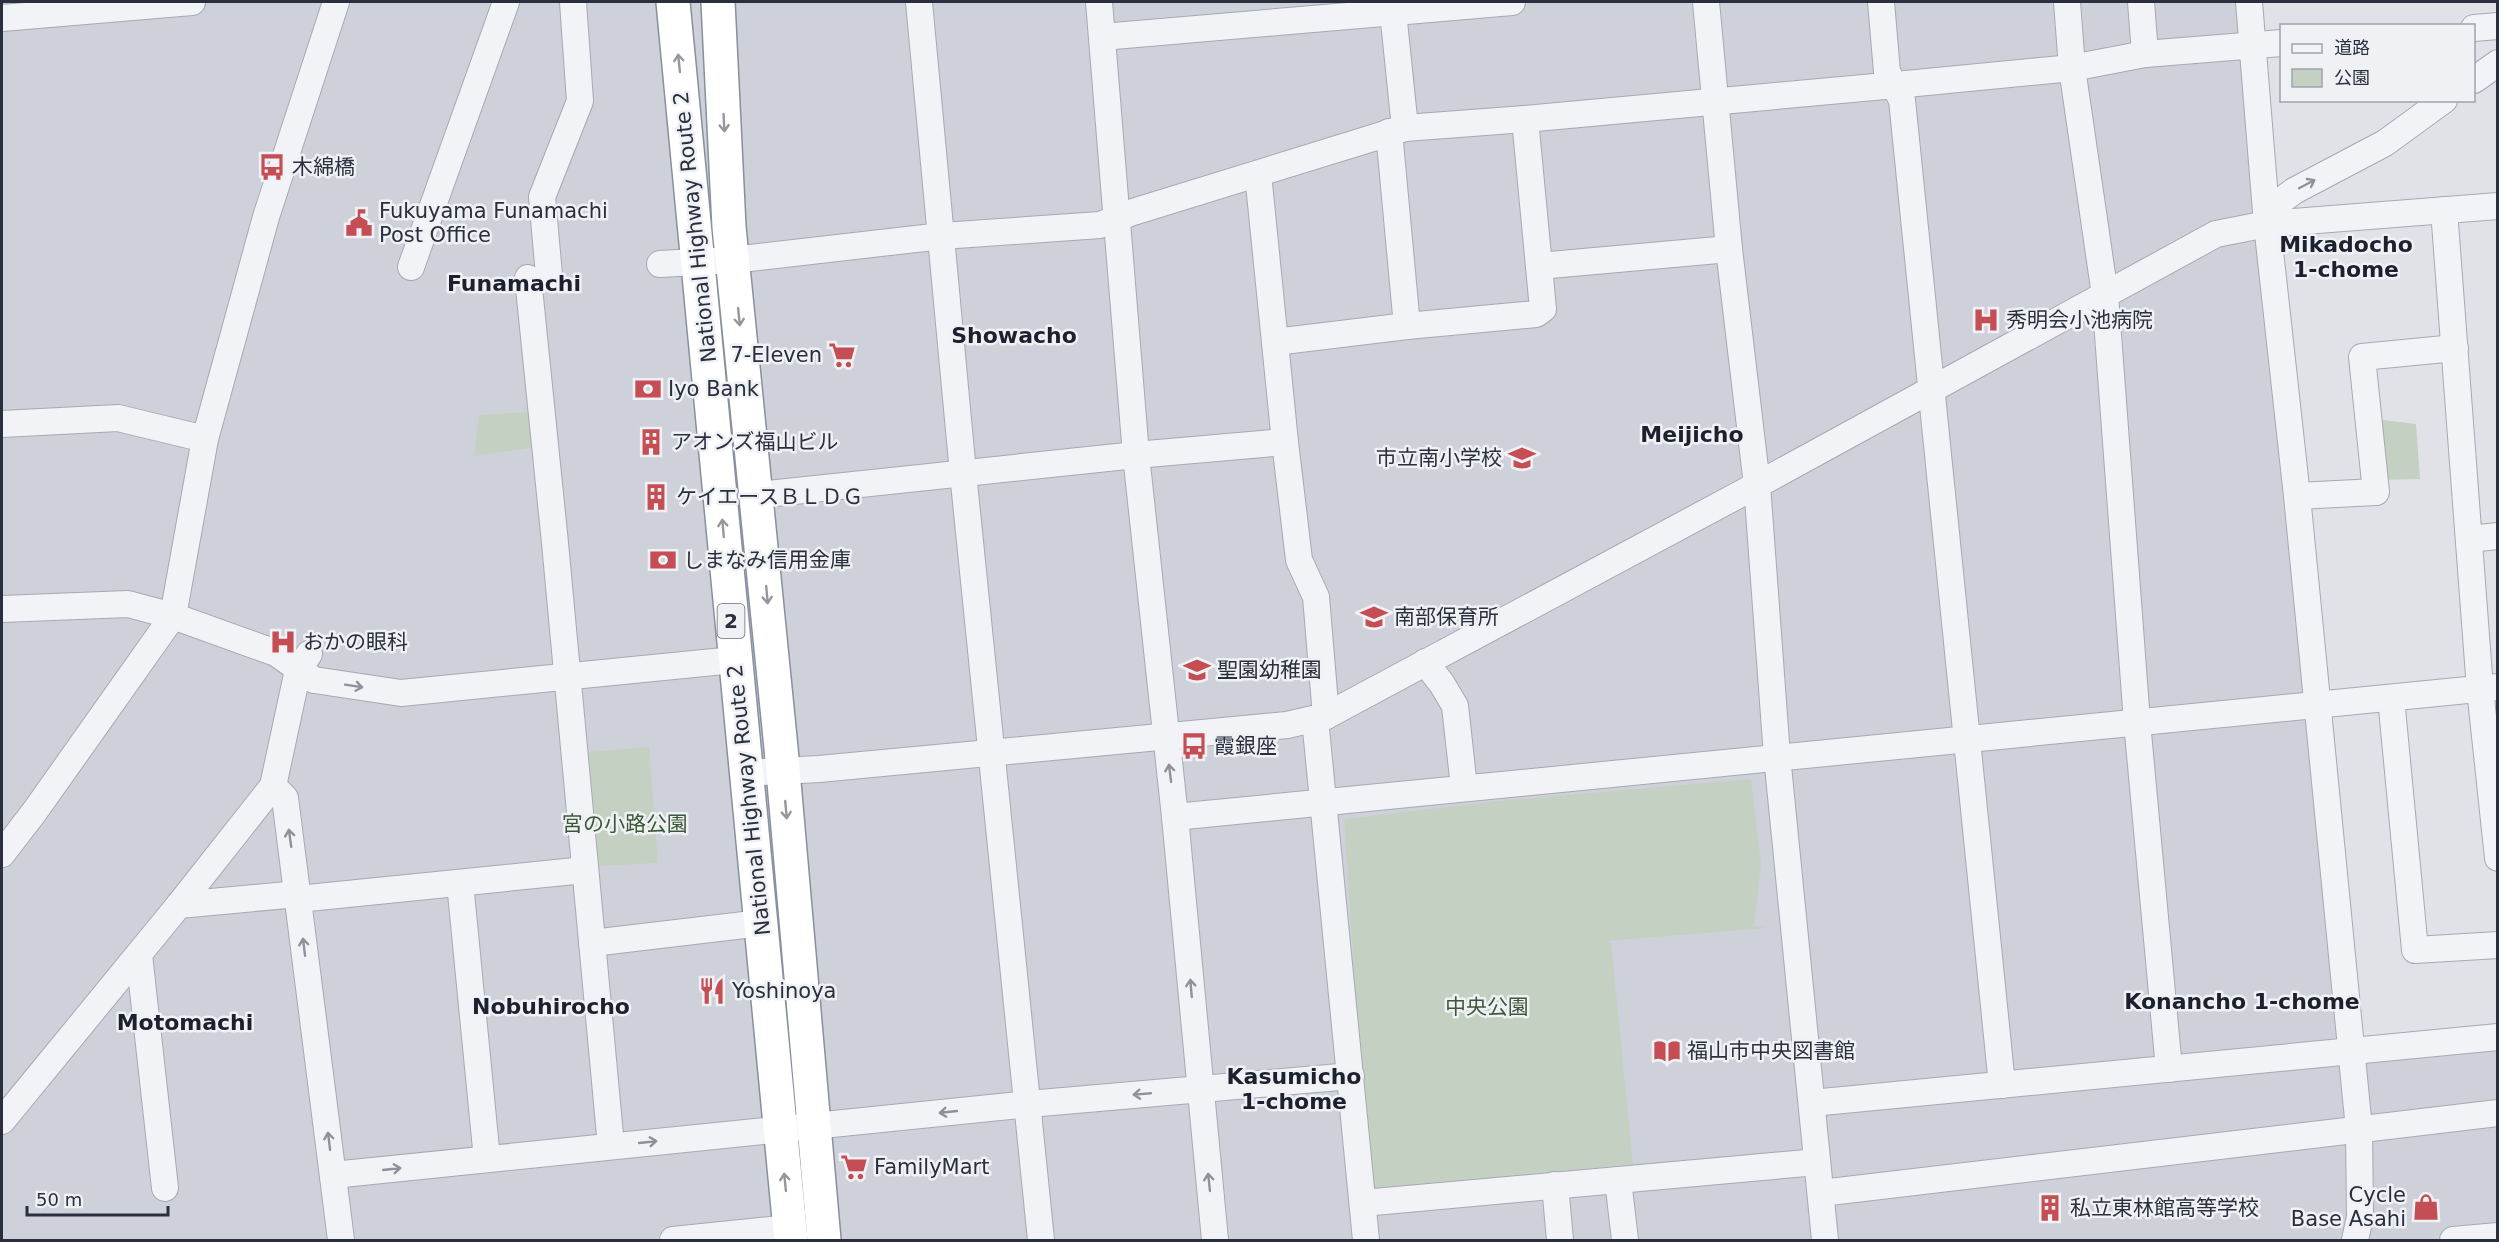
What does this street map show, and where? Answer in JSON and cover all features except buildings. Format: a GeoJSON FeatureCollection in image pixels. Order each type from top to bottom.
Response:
{"type":"FeatureCollection","features":[{"type":"Feature","properties":{"kind":"highway","name":"National Highway Route 2"},"geometry":{"type":"LineString","coordinates":[[673,2],[745,773],[791,1234]]}},
{"type":"Feature","properties":{"kind":"highway","name":"National Highway Route 2"},"geometry":{"type":"LineString","coordinates":[[718,2],[729,227],[783,771],[824,1240]]}},
{"type":"Feature","properties":{"kind":"street"},"geometry":{"type":"LineString","coordinates":[[2,18],[192,2]]}},
{"type":"Feature","properties":{"kind":"street"},"geometry":{"type":"LineString","coordinates":[[2,854],[173,616],[205,439],[266,217],[336,2]]}},
{"type":"Feature","properties":{"kind":"street"},"geometry":{"type":"LineString","coordinates":[[411,267],[506,2]]}},
{"type":"Feature","properties":{"kind":"street"},"geometry":{"type":"LineString","coordinates":[[573,2],[580,101],[542,196],[539,276],[567,678],[611,1146]]}},
{"type":"Feature","properties":{"kind":"street"},"geometry":{"type":"LineString","coordinates":[[920,2],[963,473],[1029,1104],[1041,1240]]}},
{"type":"Feature","properties":{"kind":"street"},"geometry":{"type":"LineString","coordinates":[[1099,2],[1136,454],[1175,817],[1215,1240]]}},
{"type":"Feature","properties":{"kind":"street"},"geometry":{"type":"LineString","coordinates":[[1102,38],[1379,12],[1392,7],[1512,2]]}},
{"type":"Feature","properties":{"kind":"street"},"geometry":{"type":"LineString","coordinates":[[1706,2],[1730,249],[1757,485],[1777,756],[1825,1240]]}},
{"type":"Feature","properties":{"kind":"street"},"geometry":{"type":"LineString","coordinates":[[1881,2],[1887,72],[1902,100],[2002,1085]]}},
{"type":"Feature","properties":{"kind":"street"},"geometry":{"type":"LineString","coordinates":[[2067,2],[2072,68],[2105,295],[2138,722],[2169,1069]]}},
{"type":"Feature","properties":{"kind":"street"},"geometry":{"type":"LineString","coordinates":[[2141,2],[2145,54]]}},
{"type":"Feature","properties":{"kind":"street"},"geometry":{"type":"LineString","coordinates":[[2248,2],[2267,224],[2297,496],[2359,1130],[2360,1217],[2355,1240]]}},
{"type":"Feature","properties":{"kind":"street"},"geometry":{"type":"LineString","coordinates":[[1392,7],[1407,326]]}},
{"type":"Feature","properties":{"kind":"street"},"geometry":{"type":"LineString","coordinates":[[2475,28],[2498,26]]}},
{"type":"Feature","properties":{"kind":"street"},"geometry":{"type":"LineString","coordinates":[[660,264],[733,260],[942,236],[1100,225],[1397,130],[1716,100],[1896,86],[2072,68],[2145,54],[2280,43]]}},
{"type":"Feature","properties":{"kind":"street"},"geometry":{"type":"LineString","coordinates":[[2475,79],[2498,63]]}},
{"type":"Feature","properties":{"kind":"street"},"geometry":{"type":"LineString","coordinates":[[2267,224],[2278,203],[2294,191],[2385,143],[2441,102]]}},
{"type":"Feature","properties":{"kind":"street"},"geometry":{"type":"LineString","coordinates":[[1275,342],[1407,326],[1536,314],[1543,309],[1525,119]]}},
{"type":"Feature","properties":{"kind":"street"},"geometry":{"type":"LineString","coordinates":[[1258,174],[1299,560],[1316,597],[1324,802],[1366,1240]]}},
{"type":"Feature","properties":{"kind":"street"},"geometry":{"type":"LineString","coordinates":[[745,773],[1287,725],[1320,717],[1757,485],[2216,234],[2267,224],[2498,206]]}},
{"type":"Feature","properties":{"kind":"street"},"geometry":{"type":"LineString","coordinates":[[2444,210],[2469,538],[2489,688],[2498,858]]}},
{"type":"Feature","properties":{"kind":"street"},"geometry":{"type":"LineString","coordinates":[[1539,266],[1730,249]]}},
{"type":"Feature","properties":{"kind":"street"},"geometry":{"type":"LineString","coordinates":[[2297,496],[2376,492],[2362,357],[2455,348]]}},
{"type":"Feature","properties":{"kind":"street"},"geometry":{"type":"LineString","coordinates":[[2,424],[118,417],[205,439]]}},
{"type":"Feature","properties":{"kind":"street"},"geometry":{"type":"LineString","coordinates":[[757,495],[1136,454],[1285,441]]}},
{"type":"Feature","properties":{"kind":"street"},"geometry":{"type":"LineString","coordinates":[[2469,538],[2498,536]]}},
{"type":"Feature","properties":{"kind":"street"},"geometry":{"type":"LineString","coordinates":[[2,609],[128,604],[173,616],[304,662],[314,680],[401,693],[735,660]]}},
{"type":"Feature","properties":{"kind":"street"},"geometry":{"type":"LineString","coordinates":[[2,1121],[139,955],[273,786],[304,662]]}},
{"type":"Feature","properties":{"kind":"street"},"geometry":{"type":"LineString","coordinates":[[1425,662],[1455,706],[1464,787]]}},
{"type":"Feature","properties":{"kind":"street"},"geometry":{"type":"LineString","coordinates":[[1175,817],[1777,756],[1967,740],[2489,688]]}},
{"type":"Feature","properties":{"kind":"street"},"geometry":{"type":"LineString","coordinates":[[2391,698],[2415,950],[2498,945]]}},
{"type":"Feature","properties":{"kind":"street"},"geometry":{"type":"LineString","coordinates":[[273,786],[285,798],[341,1240]]}},
{"type":"Feature","properties":{"kind":"street"},"geometry":{"type":"LineString","coordinates":[[179,905],[460,883],[585,870]]}},
{"type":"Feature","properties":{"kind":"street"},"geometry":{"type":"LineString","coordinates":[[460,883],[487,1159]]}},
{"type":"Feature","properties":{"kind":"street"},"geometry":{"type":"LineString","coordinates":[[592,943],[761,923]]}},
{"type":"Feature","properties":{"kind":"street"},"geometry":{"type":"LineString","coordinates":[[139,955],[165,1188]]}},
{"type":"Feature","properties":{"kind":"street"},"geometry":{"type":"LineString","coordinates":[[1812,1103],[2498,1037]]}},
{"type":"Feature","properties":{"kind":"street"},"geometry":{"type":"LineString","coordinates":[[333,1175],[1029,1104],[1351,1076]]}},
{"type":"Feature","properties":{"kind":"street"},"geometry":{"type":"LineString","coordinates":[[1821,1193],[2498,1113]]}},
{"type":"Feature","properties":{"kind":"street"},"geometry":{"type":"LineString","coordinates":[[1363,1203],[1817,1162]]}},
{"type":"Feature","properties":{"kind":"street"},"geometry":{"type":"LineString","coordinates":[[1618,1180],[1625,1240]]}},
{"type":"Feature","properties":{"kind":"street"},"geometry":{"type":"LineString","coordinates":[[1555,1185],[1560,1240]]}},
{"type":"Feature","properties":{"kind":"street"},"geometry":{"type":"LineString","coordinates":[[673,1240],[791,1234]]}},
{"type":"Feature","properties":{"kind":"street"},"geometry":{"type":"LineString","coordinates":[[2453,1240],[2498,1236]]}},
{"type":"Feature","properties":{"kind":"shaded area"},"geometry":{"type":"Polygon","coordinates":[[[2,2],[2240,2],[2342,1057],[2497,1042],[2497,1240],[2,1240],[2,2]]]}},
{"type":"Feature","properties":{"kind":"green space"},"geometry":{"type":"Polygon","coordinates":[[[532,412],[537,447],[474,456],[479,415],[532,412]]]}},
{"type":"Feature","properties":{"kind":"green space"},"geometry":{"type":"Polygon","coordinates":[[[2375,419],[2416,424],[2420,479],[2380,480],[2375,419]]]}},
{"type":"Feature","properties":{"kind":"green space","name":"宮の小路公園"},"geometry":{"type":"Polygon","coordinates":[[[649,747],[658,863],[597,866],[589,752],[649,747]]]}},
{"type":"Feature","properties":{"kind":"green space","name":"中央公園"},"geometry":{"type":"Polygon","coordinates":[[[1751,779],[1761,864],[1754,926],[1766,928],[1607,941],[1611,943],[1633,1164],[1373,1190],[1357,1017],[1344,819],[1499,801],[1751,779]]]}},
{"type":"Feature","properties":{"kind":"place","name":"木綿橋"},"geometry":{"type":"Point","coordinates":[272,167]}},
{"type":"Feature","properties":{"kind":"place","name":"Fukuyama Funamachi Post Office"},"geometry":{"type":"Point","coordinates":[359,223]}},
{"type":"Feature","properties":{"kind":"place","name":"秀明会小池病院"},"geometry":{"type":"Point","coordinates":[1986,320]}},
{"type":"Feature","properties":{"kind":"place","name":"7-Eleven"},"geometry":{"type":"Point","coordinates":[842,355]}},
{"type":"Feature","properties":{"kind":"place","name":"Iyo Bank"},"geometry":{"type":"Point","coordinates":[648,389]}},
{"type":"Feature","properties":{"kind":"place","name":"アオンズ福山ビル"},"geometry":{"type":"Point","coordinates":[651,442]}},
{"type":"Feature","properties":{"kind":"place","name":"市立南小学校"},"geometry":{"type":"Point","coordinates":[1522,458]}},
{"type":"Feature","properties":{"kind":"place","name":"ケイエースＢＬＤＧ"},"geometry":{"type":"Point","coordinates":[656,497]}},
{"type":"Feature","properties":{"kind":"place","name":"しまなみ信用金庫"},"geometry":{"type":"Point","coordinates":[663,560]}},
{"type":"Feature","properties":{"kind":"place","name":"南部保育所"},"geometry":{"type":"Point","coordinates":[1374,617]}},
{"type":"Feature","properties":{"kind":"place","name":"おかの眼科"},"geometry":{"type":"Point","coordinates":[283,642]}},
{"type":"Feature","properties":{"kind":"place","name":"聖園幼稚園"},"geometry":{"type":"Point","coordinates":[1197,670]}},
{"type":"Feature","properties":{"kind":"place","name":"霞銀座"},"geometry":{"type":"Point","coordinates":[1194,746]}},
{"type":"Feature","properties":{"kind":"place","name":"Yoshinoya"},"geometry":{"type":"Point","coordinates":[712,991]}},
{"type":"Feature","properties":{"kind":"place","name":"福山市中央図書館"},"geometry":{"type":"Point","coordinates":[1667,1051]}},
{"type":"Feature","properties":{"kind":"place","name":"FamilyMart"},"geometry":{"type":"Point","coordinates":[854,1167]}},
{"type":"Feature","properties":{"kind":"place","name":"Cycle Base Asahi"},"geometry":{"type":"Point","coordinates":[2426,1207]}},
{"type":"Feature","properties":{"kind":"place","name":"私立東林館高等学校"},"geometry":{"type":"Point","coordinates":[2050,1208]}},
{"type":"Feature","properties":{"kind":"district","name":"Mikadocho 1-chome"},"geometry":{"type":"Point","coordinates":[2346,256]}},
{"type":"Feature","properties":{"kind":"district","name":"Funamachi"},"geometry":{"type":"Point","coordinates":[514,283]}},
{"type":"Feature","properties":{"kind":"district","name":"Showacho"},"geometry":{"type":"Point","coordinates":[1014,335]}},
{"type":"Feature","properties":{"kind":"district","name":"Meijicho"},"geometry":{"type":"Point","coordinates":[1692,434]}},
{"type":"Feature","properties":{"kind":"district","name":"Konancho 1-chome"},"geometry":{"type":"Point","coordinates":[2242,1001]}},
{"type":"Feature","properties":{"kind":"district","name":"Nobuhirocho"},"geometry":{"type":"Point","coordinates":[551,1006]}},
{"type":"Feature","properties":{"kind":"district","name":"Motomachi"},"geometry":{"type":"Point","coordinates":[185,1022]}},
{"type":"Feature","properties":{"kind":"district","name":"Kasumicho 1-chome"},"geometry":{"type":"Point","coordinates":[1294,1088]}}]}
